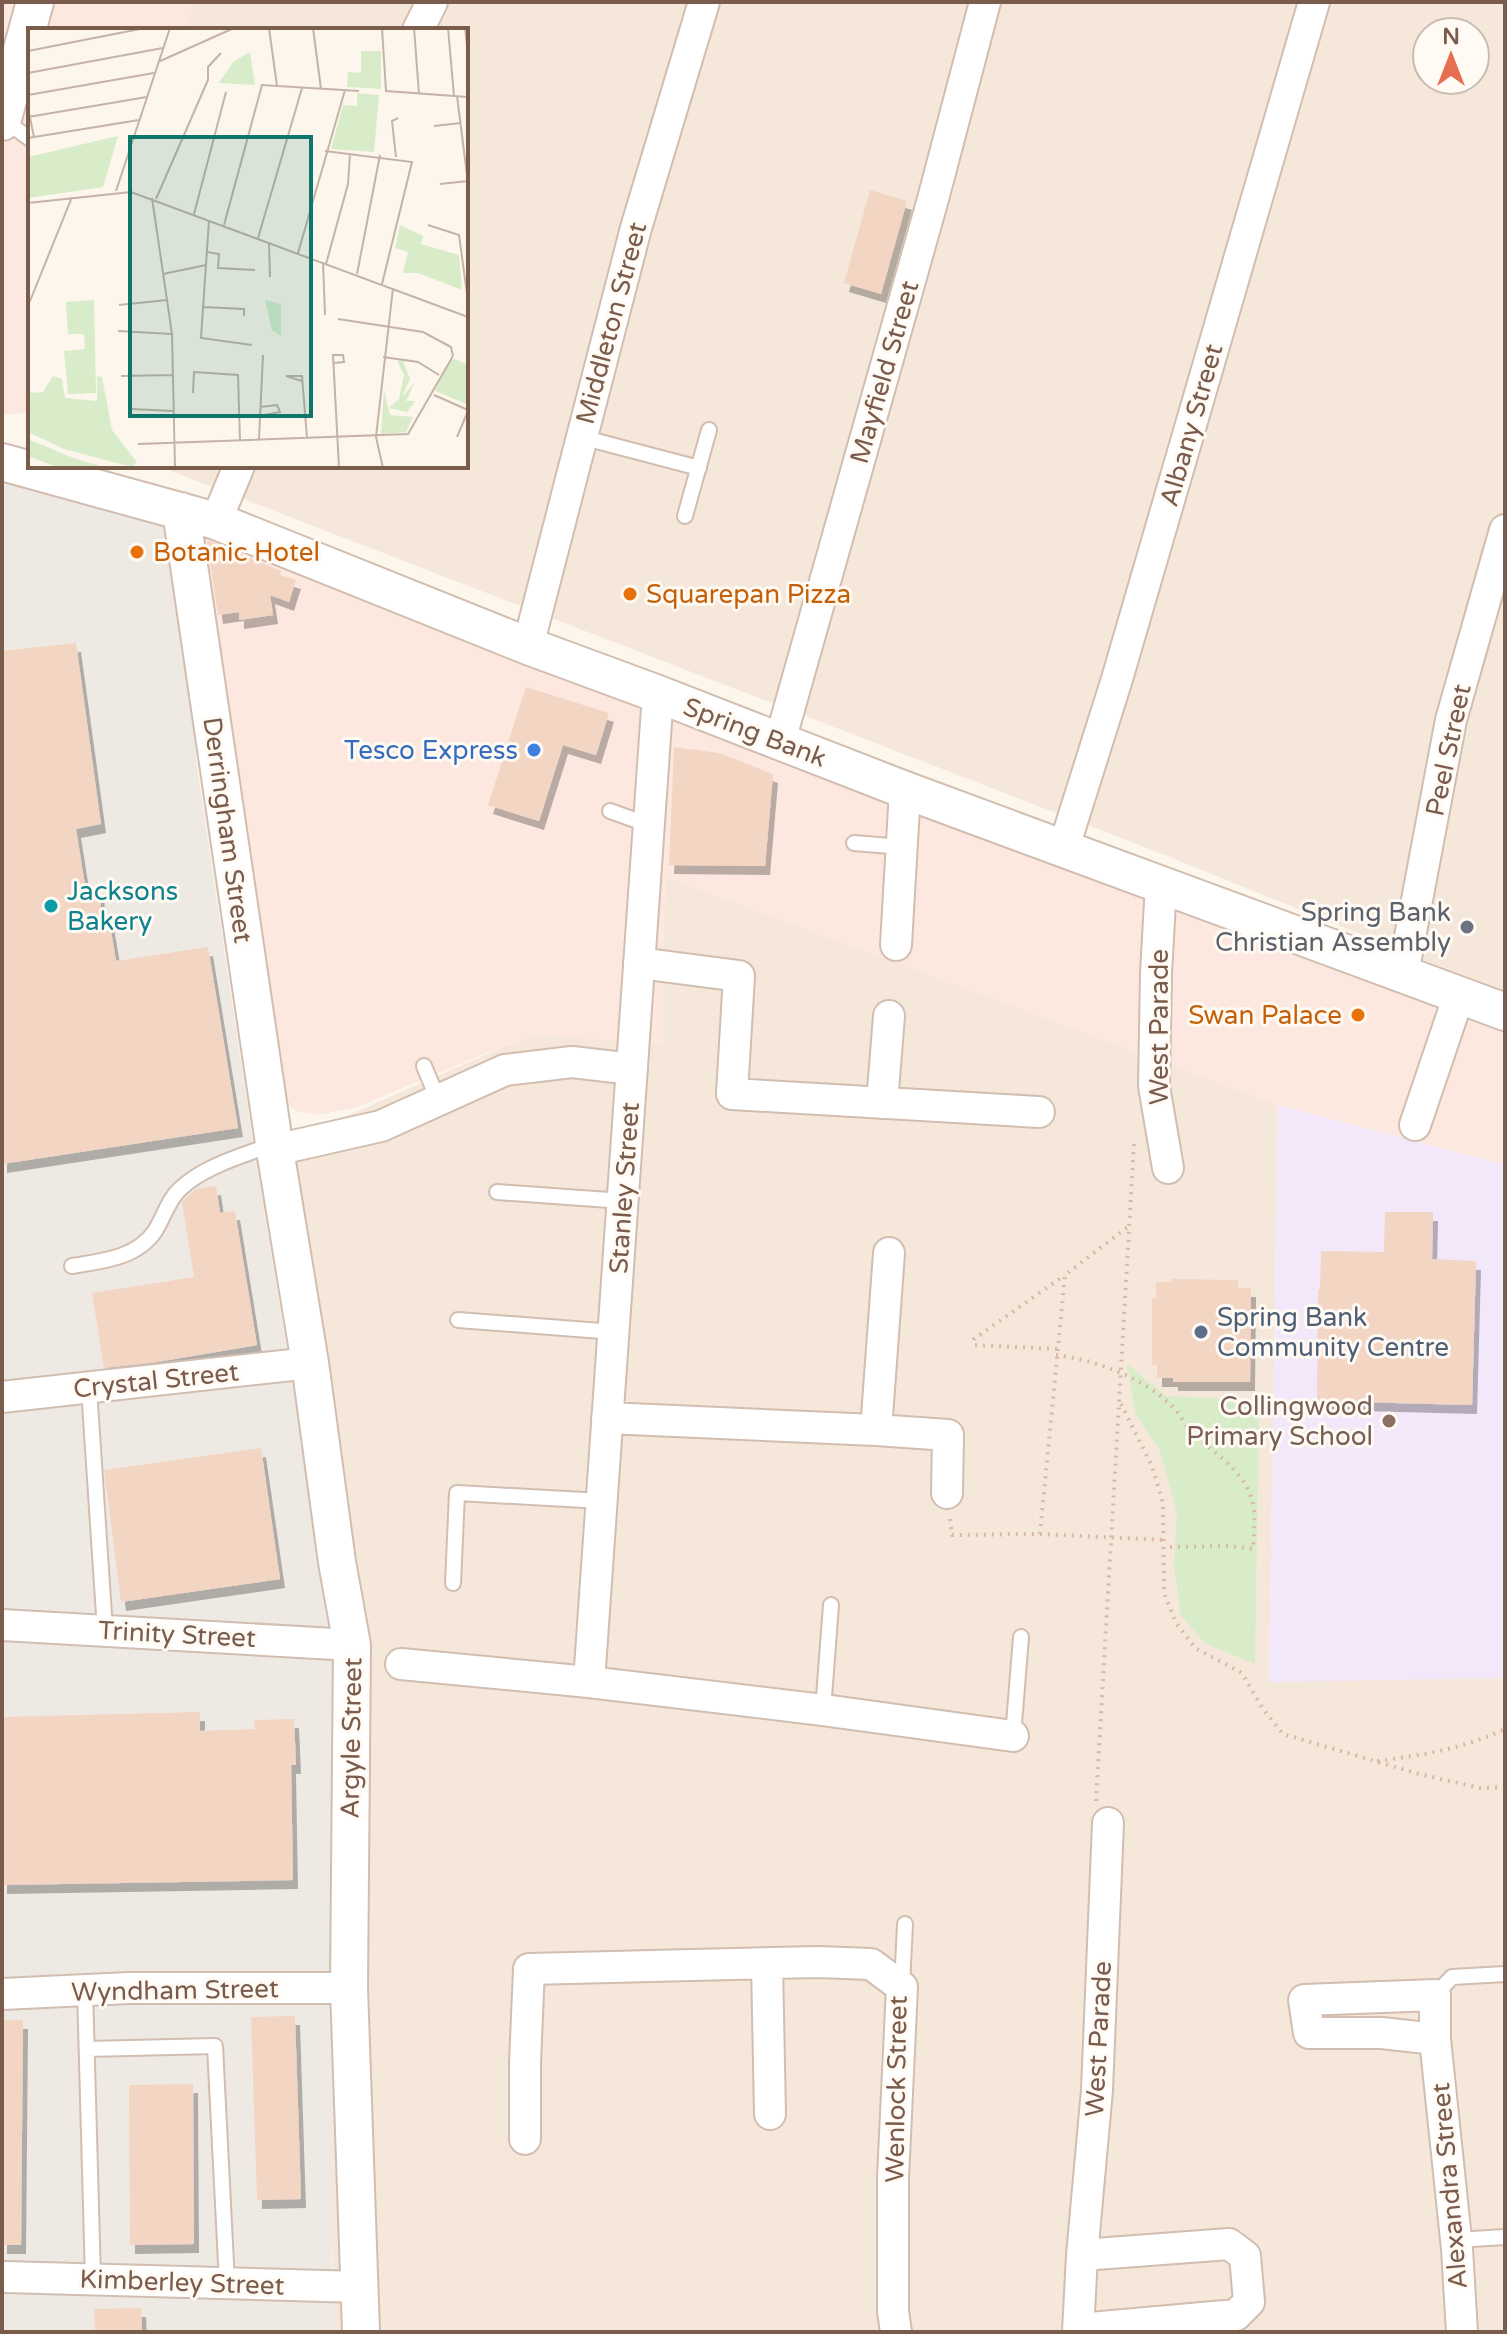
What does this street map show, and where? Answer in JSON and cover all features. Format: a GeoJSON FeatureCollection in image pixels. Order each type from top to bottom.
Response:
{"type":"FeatureCollection","features":[{"type":"Feature","properties":{"kind":"street"},"geometry":{"type":"LineString","coordinates":[[2,121],[35,2]]}},
{"type":"Feature","properties":{"kind":"street"},"geometry":{"type":"LineString","coordinates":[[419,28],[432,2]]}},
{"type":"Feature","properties":{"kind":"street","name":"Middleton Street"},"geometry":{"type":"LineString","coordinates":[[528,646],[636,228],[704,2]]}},
{"type":"Feature","properties":{"kind":"street","name":"Mayfield Street"},"geometry":{"type":"LineString","coordinates":[[780,741],[933,199],[985,2]]}},
{"type":"Feature","properties":{"kind":"street","name":"Albany Street"},"geometry":{"type":"LineString","coordinates":[[1064,847],[1117,679],[1314,2]]}},
{"type":"Feature","properties":{"kind":"street","name":"Spring Bank"},"geometry":{"type":"LineString","coordinates":[[2,462],[216,521],[528,646],[905,790],[1505,1012]]}},
{"type":"Feature","properties":{"kind":"street"},"geometry":{"type":"LineString","coordinates":[[216,521],[238,468]]}},
{"type":"Feature","properties":{"kind":"street","name":"Derringham Street"},"geometry":{"type":"LineString","coordinates":[[181,511],[275,1147]]}},
{"type":"Feature","properties":{"kind":"street","name":"Peel Street"},"geometry":{"type":"LineString","coordinates":[[1403,974],[1451,720],[1505,530]]}},
{"type":"Feature","properties":{"kind":"street","name":"Stanley Street"},"geometry":{"type":"LineString","coordinates":[[589,1682],[658,694]]}},
{"type":"Feature","properties":{"kind":"street"},"geometry":{"type":"LineString","coordinates":[[896,945],[905,790]]}},
{"type":"Feature","properties":{"kind":"street","name":"West Parade"},"geometry":{"type":"LineString","coordinates":[[1161,884],[1154,1086],[1168,1168]]}},
{"type":"Feature","properties":{"kind":"street"},"geometry":{"type":"LineString","coordinates":[[639,963],[739,976],[732,1094],[1039,1112]]}},
{"type":"Feature","properties":{"kind":"street"},"geometry":{"type":"LineString","coordinates":[[1415,1125],[1459,995]]}},
{"type":"Feature","properties":{"kind":"street"},"geometry":{"type":"LineString","coordinates":[[882,1103],[889,1016]]}},
{"type":"Feature","properties":{"kind":"street"},"geometry":{"type":"LineString","coordinates":[[275,1147],[381,1126],[505,1070],[572,1062],[632,1069]]}},
{"type":"Feature","properties":{"kind":"street","name":"Argyle Street"},"geometry":{"type":"LineString","coordinates":[[275,1147],[352,1645],[349,1988],[361,2332]]}},
{"type":"Feature","properties":{"kind":"street"},"geometry":{"type":"LineString","coordinates":[[876,1430],[889,1253]]}},
{"type":"Feature","properties":{"kind":"street","name":"Crystal Street"},"geometry":{"type":"LineString","coordinates":[[2,1397],[310,1363]]}},
{"type":"Feature","properties":{"kind":"street"},"geometry":{"type":"LineString","coordinates":[[607,1418],[948,1435],[947,1493]]}},
{"type":"Feature","properties":{"kind":"street","name":"Trinity Street"},"geometry":{"type":"LineString","coordinates":[[2,1625],[352,1645]]}},
{"type":"Feature","properties":{"kind":"street"},"geometry":{"type":"LineString","coordinates":[[401,1664],[589,1682],[1013,1736]]}},
{"type":"Feature","properties":{"kind":"street","name":"West Parade"},"geometry":{"type":"LineString","coordinates":[[1082,2255],[1229,2244],[1245,2256],[1249,2302],[1236,2315],[1078,2330],[1082,2255],[1097,2090],[1108,1823]]}},
{"type":"Feature","properties":{"kind":"street","name":"Wenlock Street"},"geometry":{"type":"LineString","coordinates":[[525,2139],[529,1969],[672,1964],[871,1964],[902,1987],[893,2178],[893,2311],[896,2332]]}},
{"type":"Feature","properties":{"kind":"street"},"geometry":{"type":"LineString","coordinates":[[767,1964],[770,2114]]}},
{"type":"Feature","properties":{"kind":"street","name":"Wyndham Street"},"geometry":{"type":"LineString","coordinates":[[2,1994],[129,1988],[349,1988]]}},
{"type":"Feature","properties":{"kind":"street"},"geometry":{"type":"LineString","coordinates":[[1435,1995],[1304,2000],[1309,2033],[1382,2033],[1435,2039]]}},
{"type":"Feature","properties":{"kind":"street","name":"Alexandra Street"},"geometry":{"type":"LineString","coordinates":[[1435,1995],[1435,2039],[1456,2240],[1462,2332]]}},
{"type":"Feature","properties":{"kind":"street","name":"Kimberley Street"},"geometry":{"type":"LineString","coordinates":[[5,2277],[360,2287]]}},
{"type":"Feature","properties":{"kind":"lane"},"geometry":{"type":"LineString","coordinates":[[2,121],[28,138]]}},
{"type":"Feature","properties":{"kind":"lane"},"geometry":{"type":"LineString","coordinates":[[685,516],[709,430]]}},
{"type":"Feature","properties":{"kind":"lane"},"geometry":{"type":"LineString","coordinates":[[581,437],[699,468]]}},
{"type":"Feature","properties":{"kind":"lane"},"geometry":{"type":"LineString","coordinates":[[610,811],[649,825]]}},
{"type":"Feature","properties":{"kind":"lane"},"geometry":{"type":"LineString","coordinates":[[854,843],[902,847]]}},
{"type":"Feature","properties":{"kind":"lane"},"geometry":{"type":"LineString","coordinates":[[424,1066],[438,1100]]}},
{"type":"Feature","properties":{"kind":"lane"},"geometry":{"type":"LineString","coordinates":[[72,1266],[103,1261],[135,1249],[154,1232],[183,1186],[220,1164],[275,1147]]}},
{"type":"Feature","properties":{"kind":"lane"},"geometry":{"type":"LineString","coordinates":[[497,1192],[623,1201]]}},
{"type":"Feature","properties":{"kind":"lane"},"geometry":{"type":"LineString","coordinates":[[458,1320],[614,1332]]}},
{"type":"Feature","properties":{"kind":"lane"},"geometry":{"type":"LineString","coordinates":[[89,1388],[105,1630]]}},
{"type":"Feature","properties":{"kind":"lane"},"geometry":{"type":"LineString","coordinates":[[453,1583],[457,1493],[602,1501]]}},
{"type":"Feature","properties":{"kind":"lane"},"geometry":{"type":"LineString","coordinates":[[823,1710],[831,1605]]}},
{"type":"Feature","properties":{"kind":"lane"},"geometry":{"type":"LineString","coordinates":[[1013,1736],[1021,1637]]}},
{"type":"Feature","properties":{"kind":"lane"},"geometry":{"type":"LineString","coordinates":[[902,1987],[905,1924]]}},
{"type":"Feature","properties":{"kind":"lane"},"geometry":{"type":"LineString","coordinates":[[1435,1995],[1452,1977],[1505,1974]]}},
{"type":"Feature","properties":{"kind":"lane"},"geometry":{"type":"LineString","coordinates":[[85,1990],[93,2279]]}},
{"type":"Feature","properties":{"kind":"lane"},"geometry":{"type":"LineString","coordinates":[[87,2049],[215,2046],[227,2283]]}},
{"type":"Feature","properties":{"kind":"lane"},"geometry":{"type":"LineString","coordinates":[[1456,2240],[1505,2237]]}},
{"type":"Feature","properties":{"kind":"path"},"geometry":{"type":"LineString","coordinates":[[1108,1823],[1095,1823],[1135,1131]]}},
{"type":"Feature","properties":{"kind":"path"},"geometry":{"type":"LineString","coordinates":[[1129,1226],[974,1339],[974,1345],[1057,1352],[1120,1372],[1161,1397],[1174,1408],[1191,1431],[1215,1450],[1247,1486],[1253,1502],[1253,1549],[1230,1546],[1165,1547]]}},
{"type":"Feature","properties":{"kind":"path"},"geometry":{"type":"LineString","coordinates":[[1040,1534],[1065,1275]]}},
{"type":"Feature","properties":{"kind":"path"},"geometry":{"type":"LineString","coordinates":[[1120,1401],[1152,1466],[1163,1503],[1164,1593],[1176,1623],[1195,1648],[1242,1673],[1263,1709],[1283,1734],[1375,1762],[1480,1788],[1505,1787]]}},
{"type":"Feature","properties":{"kind":"path"},"geometry":{"type":"LineString","coordinates":[[947,1493],[952,1535],[1040,1534],[1165,1540]]}},
{"type":"Feature","properties":{"kind":"path"},"geometry":{"type":"LineString","coordinates":[[1375,1762],[1434,1754],[1505,1729]]}},
{"type":"Feature","properties":{"kind":"shaded area"},"geometry":{"type":"Polygon","coordinates":[[[2,2],[194,2],[185,28],[28,28],[28,412],[2,415],[2,2]]]}},
{"type":"Feature","properties":{"kind":"shaded area"},"geometry":{"type":"Polygon","coordinates":[[[194,2],[1505,2],[1505,993],[1165,855],[163,468],[468,468],[468,28],[185,28],[194,2]]]}},
{"type":"Feature","properties":{"kind":"shaded area"},"geometry":{"type":"Polygon","coordinates":[[[2,471],[47,479],[173,529],[197,766],[255,1156],[333,1627],[334,2332],[2,2332],[2,471]]]}},
{"type":"Feature","properties":{"kind":"shaded area"},"geometry":{"type":"Polygon","coordinates":[[[207,533],[1505,1018],[1505,1165],[1278,1105],[666,876],[662,1044],[533,1034],[357,1107],[318,1115],[296,1111],[286,1103],[246,826],[194,538],[207,533]]]}},
{"type":"Feature","properties":{"kind":"shaded area"},"geometry":{"type":"Polygon","coordinates":[[[665,876],[1278,1105],[1269,1681],[1505,1678],[1505,2332],[334,2332],[319,1550],[289,1350],[255,1156],[533,1034],[662,1044],[665,876]]]}},
{"type":"Feature","properties":{"kind":"shaded area","name":"Collingwood Primary School"},"geometry":{"type":"Polygon","coordinates":[[[1278,1105],[1505,1165],[1505,1678],[1269,1682],[1278,1105]]]}},
{"type":"Feature","properties":{"kind":"green space"},"geometry":{"type":"Polygon","coordinates":[[[1127,1364],[1166,1396],[1259,1400],[1255,1664],[1206,1644],[1181,1616],[1174,1565],[1177,1513],[1160,1451],[1136,1415],[1127,1364]]]}},
{"type":"Feature","properties":{"kind":"building"},"geometry":{"type":"Polygon","coordinates":[[[870,190],[907,201],[881,294],[844,283],[870,190]]]}},
{"type":"Feature","properties":{"kind":"building"},"geometry":{"type":"Polygon","coordinates":[[[207,542],[296,580],[289,602],[270,595],[273,615],[239,620],[239,612],[218,615],[207,542]]]}},
{"type":"Feature","properties":{"kind":"building","name":"Jacksons Bakery"},"geometry":{"type":"Polygon","coordinates":[[[76,643],[101,824],[76,829],[86,892],[99,891],[102,920],[109,919],[116,961],[208,947],[238,1128],[2,1164],[2,651],[76,643]]]}},
{"type":"Feature","properties":{"kind":"building","name":"Tesco Express"},"geometry":{"type":"Polygon","coordinates":[[[526,687],[609,713],[596,755],[563,745],[539,821],[488,805],[526,687]]]}},
{"type":"Feature","properties":{"kind":"building"},"geometry":{"type":"Polygon","coordinates":[[[674,747],[719,753],[773,774],[765,866],[669,865],[674,747]]]}},
{"type":"Feature","properties":{"kind":"building"},"geometry":{"type":"Polygon","coordinates":[[[216,1186],[220,1213],[235,1211],[257,1345],[104,1368],[92,1293],[194,1277],[182,1202],[196,1189],[216,1186]]]}},
{"type":"Feature","properties":{"kind":"building","name":"Collingwood Primary School"},"geometry":{"type":"Polygon","coordinates":[[[1385,1212],[1433,1212],[1432,1259],[1476,1261],[1472,1405],[1317,1401],[1321,1251],[1384,1252],[1385,1212]]]}},
{"type":"Feature","properties":{"kind":"building","name":"Spring Bank Community Centre"},"geometry":{"type":"Polygon","coordinates":[[[1171,1279],[1238,1280],[1238,1288],[1251,1288],[1250,1382],[1173,1382],[1173,1378],[1157,1378],[1157,1365],[1152,1365],[1152,1298],[1156,1298],[1156,1282],[1171,1282],[1171,1279]]]}},
{"type":"Feature","properties":{"kind":"building"},"geometry":{"type":"Polygon","coordinates":[[[261,1448],[280,1579],[121,1602],[104,1470],[261,1448]]]}},
{"type":"Feature","properties":{"kind":"building"},"geometry":{"type":"Polygon","coordinates":[[[200,1712],[200,1731],[255,1729],[254,1720],[294,1719],[296,1765],[291,1765],[293,1880],[2,1885],[2,1717],[200,1712]]]}},
{"type":"Feature","properties":{"kind":"building"},"geometry":{"type":"Polygon","coordinates":[[[295,2016],[301,2199],[257,2200],[251,2017],[295,2016]]]}},
{"type":"Feature","properties":{"kind":"building"},"geometry":{"type":"Polygon","coordinates":[[[2,2020],[23,2020],[21,2245],[2,2245],[2,2020]]]}},
{"type":"Feature","properties":{"kind":"building"},"geometry":{"type":"Polygon","coordinates":[[[193,2084],[194,2244],[130,2245],[129,2085],[193,2084]]]}},
{"type":"Feature","properties":{"kind":"building"},"geometry":{"type":"Polygon","coordinates":[[[141,2308],[142,2332],[95,2332],[94,2309],[141,2308]]]}},
{"type":"Feature","properties":{"kind":"place","name":"Botanic Hotel"},"geometry":{"type":"Point","coordinates":[137,552]}},
{"type":"Feature","properties":{"kind":"place","name":"Squarepan Pizza"},"geometry":{"type":"Point","coordinates":[630,594]}},
{"type":"Feature","properties":{"kind":"place","name":"Tesco Express"},"geometry":{"type":"Point","coordinates":[534,750]}},
{"type":"Feature","properties":{"kind":"place","name":"Jacksons Bakery"},"geometry":{"type":"Point","coordinates":[51,906]}},
{"type":"Feature","properties":{"kind":"place","name":"Spring Bank Christian Assembly"},"geometry":{"type":"Point","coordinates":[1467,927]}},
{"type":"Feature","properties":{"kind":"place","name":"Swan Palace"},"geometry":{"type":"Point","coordinates":[1358,1015]}},
{"type":"Feature","properties":{"kind":"place","name":"Spring Bank Community Centre"},"geometry":{"type":"Point","coordinates":[1201,1332]}},
{"type":"Feature","properties":{"kind":"place","name":"Collingwood Primary School"},"geometry":{"type":"Point","coordinates":[1389,1421]}}]}
